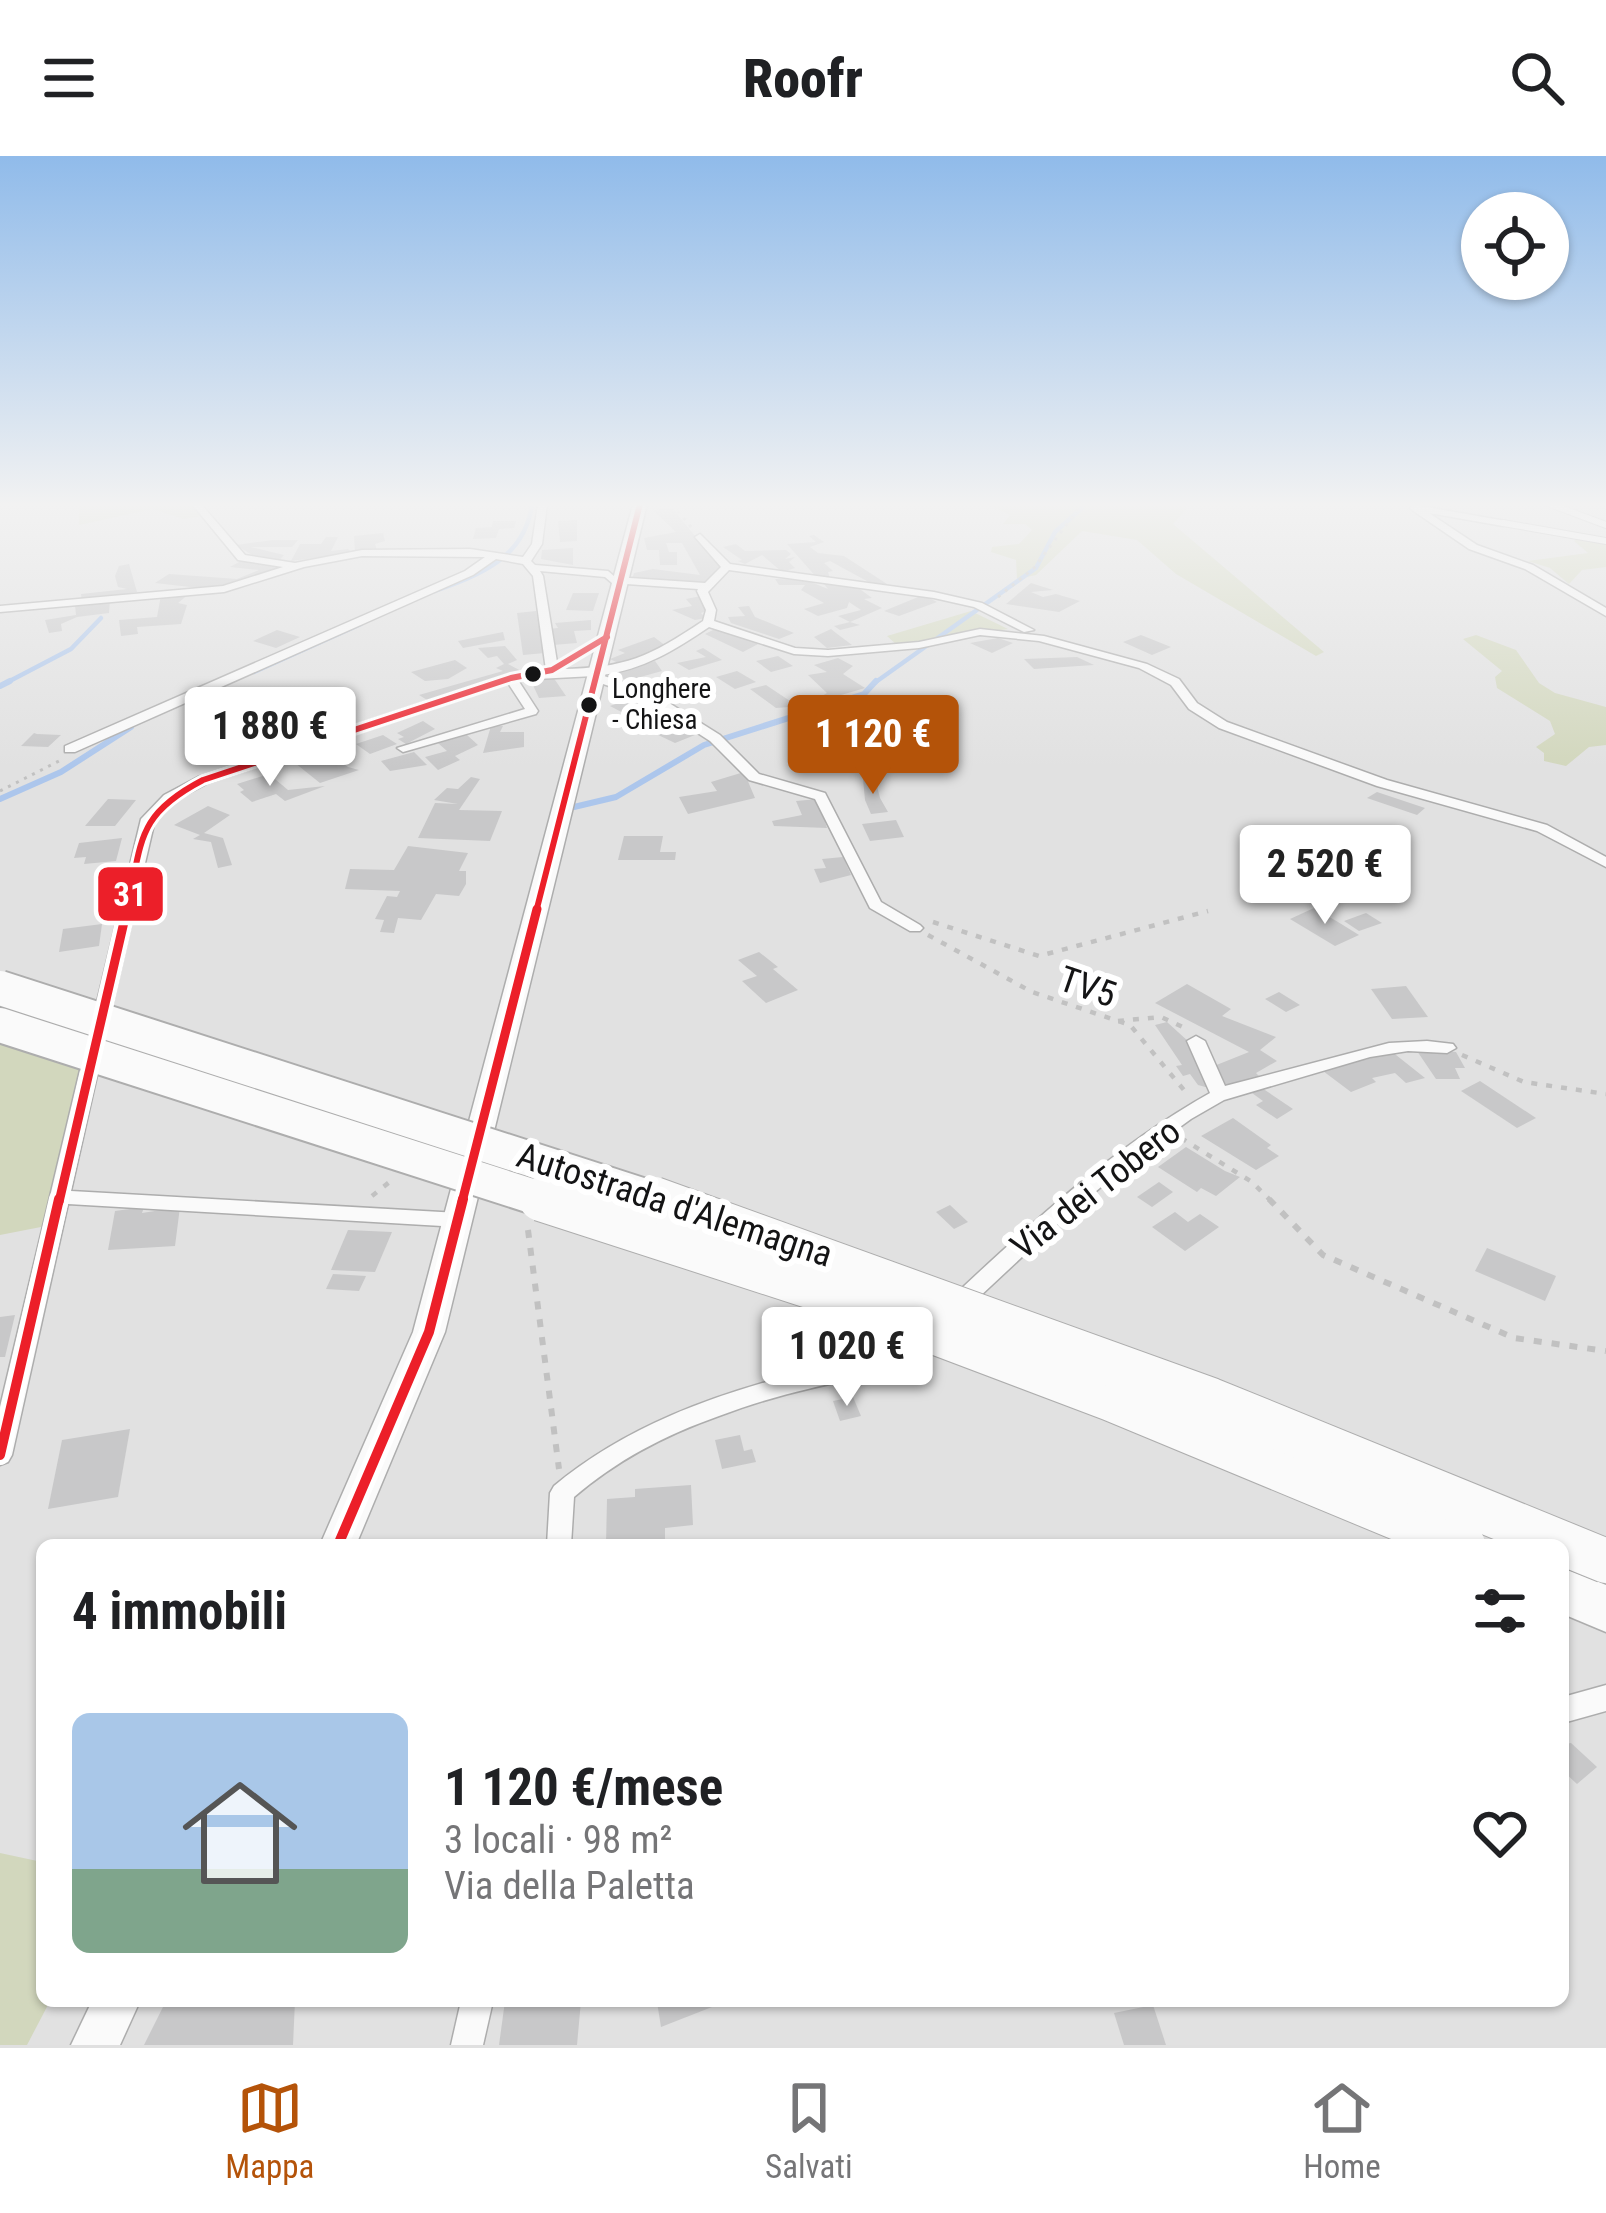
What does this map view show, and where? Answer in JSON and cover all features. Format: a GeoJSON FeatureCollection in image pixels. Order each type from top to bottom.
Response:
{"type":"FeatureCollection","features":[{"type":"Feature","properties":{"kind":"highway","name":"Autostrada d'Alemagna"},"geometry":{"type":"LineString","coordinates":[[0,988],[404,1114],[849,1262],[1133,1366],[1553,1539]]}},
{"type":"Feature","properties":{"kind":"highway","name":"Autostrada d'Alemagna"},"geometry":{"type":"LineString","coordinates":[[0,1025],[828,1292],[1112,1399],[1449,1539]]}},
{"type":"Feature","properties":{"kind":"highway","name":"Autostrada d'Alemagna"},"geometry":{"type":"LineString","coordinates":[[1569,1546],[1606,1561]]}},
{"type":"Feature","properties":{"kind":"highway"},"geometry":{"type":"LineString","coordinates":[[1569,1593],[1606,1609]]}},
{"type":"Feature","properties":{"kind":"main road"},"geometry":{"type":"LineString","coordinates":[[334,1539],[414,1375],[459,1220],[619,592]]}},
{"type":"Feature","properties":{"kind":"main road"},"geometry":{"type":"LineString","coordinates":[[95,2045],[114,2007]]}},
{"type":"Feature","properties":{"kind":"street"},"geometry":{"type":"LineString","coordinates":[[0,609],[199,592]]}},
{"type":"Feature","properties":{"kind":"street"},"geometry":{"type":"LineString","coordinates":[[70,748],[425,592]]}},
{"type":"Feature","properties":{"kind":"street"},"geometry":{"type":"LineString","coordinates":[[533,592],[552,670]]}},
{"type":"Feature","properties":{"kind":"street"},"geometry":{"type":"LineString","coordinates":[[598,674],[668,650],[708,623],[711,610],[703,592]]}},
{"type":"Feature","properties":{"kind":"street"},"geometry":{"type":"LineString","coordinates":[[913,592],[989,610],[1040,638]]}},
{"type":"Feature","properties":{"kind":"street"},"geometry":{"type":"LineString","coordinates":[[1571,592],[1606,613]]}},
{"type":"Feature","properties":{"kind":"street"},"geometry":{"type":"LineString","coordinates":[[708,623],[794,651],[828,653],[919,645],[980,632],[1040,638],[1143,666],[1175,682],[1193,706],[1223,725],[1382,783],[1542,828],[1606,862]]}},
{"type":"Feature","properties":{"kind":"street"},"geometry":{"type":"LineString","coordinates":[[552,670],[608,637]]}},
{"type":"Feature","properties":{"kind":"street"},"geometry":{"type":"LineString","coordinates":[[0,1455],[148,819],[169,798],[203,780],[511,678],[552,670],[598,674],[646,694],[715,739],[754,777],[820,796],[875,905],[915,928]]}},
{"type":"Feature","properties":{"kind":"street"},"geometry":{"type":"LineString","coordinates":[[403,748],[532,711],[511,678]]}},
{"type":"Feature","properties":{"kind":"street"},"geometry":{"type":"LineString","coordinates":[[1196,1041],[1220,1094]]}},
{"type":"Feature","properties":{"kind":"street","name":"Via dei Tobero"},"geometry":{"type":"LineString","coordinates":[[562,1492],[590,1466],[675,1425],[802,1382],[899,1360],[1023,1242],[1166,1129],[1220,1094],[1249,1090],[1369,1049],[1447,1048]]}},
{"type":"Feature","properties":{"kind":"street"},"geometry":{"type":"LineString","coordinates":[[59,1196],[459,1220]]}},
{"type":"Feature","properties":{"kind":"street"},"geometry":{"type":"LineString","coordinates":[[559,1539],[562,1492]]}},
{"type":"Feature","properties":{"kind":"street"},"geometry":{"type":"LineString","coordinates":[[1569,1708],[1606,1698]]}},
{"type":"Feature","properties":{"kind":"street"},"geometry":{"type":"LineString","coordinates":[[467,2045],[476,2007]]}},
{"type":"Feature","properties":{"kind":"path"},"geometry":{"type":"LineString","coordinates":[[989,610],[1008,592]]}},
{"type":"Feature","properties":{"kind":"path"},"geometry":{"type":"LineString","coordinates":[[0,791],[46,770],[71,754],[70,748]]}},
{"type":"Feature","properties":{"kind":"path"},"geometry":{"type":"LineString","coordinates":[[875,905],[1039,956],[1208,911]]}},
{"type":"Feature","properties":{"kind":"path","name":"TV5"},"geometry":{"type":"LineString","coordinates":[[915,928],[1032,992],[1130,1025],[1190,1097],[1166,1129]]}},
{"type":"Feature","properties":{"kind":"path"},"geometry":{"type":"LineString","coordinates":[[1118,1021],[1161,1017],[1194,1034],[1196,1041]]}},
{"type":"Feature","properties":{"kind":"path"},"geometry":{"type":"LineString","coordinates":[[1447,1048],[1524,1082],[1606,1094]]}},
{"type":"Feature","properties":{"kind":"path"},"geometry":{"type":"LineString","coordinates":[[1166,1129],[1252,1182],[1323,1255],[1514,1338],[1606,1351]]}},
{"type":"Feature","properties":{"kind":"path"},"geometry":{"type":"LineString","coordinates":[[526,1218],[562,1492]]}},
{"type":"Feature","properties":{"kind":"green space"},"geometry":{"type":"Polygon","coordinates":[[[1207,592],[1253,592],[1324,652],[1316,656],[1207,592]]]}},
{"type":"Feature","properties":{"kind":"green space"},"geometry":{"type":"Polygon","coordinates":[[[971,611],[1008,629],[897,645],[887,636],[971,611]]]}},
{"type":"Feature","properties":{"kind":"green space"},"geometry":{"type":"Polygon","coordinates":[[[1476,635],[1516,650],[1539,683],[1555,693],[1606,707],[1606,745],[1589,747],[1566,766],[1544,761],[1544,753],[1536,747],[1555,734],[1550,721],[1497,688],[1495,677],[1502,671],[1463,639],[1476,635]]]}},
{"type":"Feature","properties":{"kind":"green space"},"geometry":{"type":"Polygon","coordinates":[[[0,1015],[95,1023],[46,1226],[0,1235],[0,1015]]]}},
{"type":"Feature","properties":{"kind":"green space"},"geometry":{"type":"Polygon","coordinates":[[[0,1853],[36,1861],[36,2007],[47,2007],[27,2045],[0,2045],[0,1853]]]}},
{"type":"Feature","properties":{"kind":"building"},"geometry":{"type":"Polygon","coordinates":[[[98,592],[136,592],[82,601],[81,594],[98,592]]]}},
{"type":"Feature","properties":{"kind":"building"},"geometry":{"type":"Polygon","coordinates":[[[805,592],[864,592],[872,598],[864,599],[882,608],[850,622],[838,616],[861,610],[849,602],[847,608],[818,616],[804,609],[824,603],[805,592]]]}},
{"type":"Feature","properties":{"kind":"building"},"geometry":{"type":"Polygon","coordinates":[[[1020,592],[1080,601],[1059,612],[1006,604],[1020,592]]]}},
{"type":"Feature","properties":{"kind":"building"},"geometry":{"type":"Polygon","coordinates":[[[190,593],[178,603],[187,605],[181,624],[137,627],[138,634],[121,636],[119,620],[157,617],[161,595],[190,593]]]}},
{"type":"Feature","properties":{"kind":"building"},"geometry":{"type":"Polygon","coordinates":[[[573,593],[599,593],[593,611],[566,610],[573,593]]]}},
{"type":"Feature","properties":{"kind":"building"},"geometry":{"type":"Polygon","coordinates":[[[923,595],[937,602],[899,616],[884,611],[923,595]]]}},
{"type":"Feature","properties":{"kind":"building"},"geometry":{"type":"Polygon","coordinates":[[[701,596],[709,610],[701,613],[706,618],[695,620],[672,610],[692,606],[686,599],[701,596]]]}},
{"type":"Feature","properties":{"kind":"building"},"geometry":{"type":"Polygon","coordinates":[[[110,600],[109,613],[77,617],[61,624],[62,631],[49,633],[45,620],[76,615],[75,605],[110,600]]]}},
{"type":"Feature","properties":{"kind":"building"},"geometry":{"type":"Polygon","coordinates":[[[749,606],[755,617],[794,633],[779,639],[731,623],[728,617],[745,616],[738,607],[749,606]]]}},
{"type":"Feature","properties":{"kind":"building"},"geometry":{"type":"Polygon","coordinates":[[[536,611],[545,653],[523,655],[517,613],[536,611]]]}},
{"type":"Feature","properties":{"kind":"building"},"geometry":{"type":"Polygon","coordinates":[[[591,620],[591,630],[574,631],[577,643],[553,645],[547,629],[558,628],[555,623],[591,620]]]}},
{"type":"Feature","properties":{"kind":"building"},"geometry":{"type":"Polygon","coordinates":[[[860,625],[840,630],[834,626],[860,625]]]}},
{"type":"Feature","properties":{"kind":"building"},"geometry":{"type":"Polygon","coordinates":[[[717,628],[762,642],[743,652],[705,634],[717,628]]]}},
{"type":"Feature","properties":{"kind":"building"},"geometry":{"type":"Polygon","coordinates":[[[831,629],[852,645],[827,648],[814,637],[831,629]]]}},
{"type":"Feature","properties":{"kind":"building"},"geometry":{"type":"Polygon","coordinates":[[[277,630],[300,637],[276,648],[253,641],[277,630]]]}},
{"type":"Feature","properties":{"kind":"building"},"geometry":{"type":"Polygon","coordinates":[[[503,632],[505,640],[463,648],[458,641],[503,632]]]}},
{"type":"Feature","properties":{"kind":"building"},"geometry":{"type":"Polygon","coordinates":[[[1141,635],[1171,647],[1152,655],[1123,642],[1141,635]]]}},
{"type":"Feature","properties":{"kind":"building"},"geometry":{"type":"Polygon","coordinates":[[[654,637],[666,646],[622,665],[610,659],[625,653],[618,650],[654,637]]]}},
{"type":"Feature","properties":{"kind":"building"},"geometry":{"type":"Polygon","coordinates":[[[998,638],[1013,643],[992,653],[970,643],[998,638]]]}},
{"type":"Feature","properties":{"kind":"building"},"geometry":{"type":"Polygon","coordinates":[[[505,646],[517,660],[508,664],[523,672],[432,703],[419,695],[503,671],[496,668],[504,664],[497,656],[488,658],[478,648],[505,646]]]}},
{"type":"Feature","properties":{"kind":"building"},"geometry":{"type":"Polygon","coordinates":[[[703,648],[722,660],[689,670],[677,663],[706,657],[696,651],[703,648]]]}},
{"type":"Feature","properties":{"kind":"building"},"geometry":{"type":"Polygon","coordinates":[[[778,656],[793,666],[771,672],[756,661],[778,656]]]}},
{"type":"Feature","properties":{"kind":"building"},"geometry":{"type":"Polygon","coordinates":[[[1077,657],[1094,665],[1034,669],[1024,659],[1077,657]]]}},
{"type":"Feature","properties":{"kind":"building"},"geometry":{"type":"Polygon","coordinates":[[[838,658],[853,666],[843,674],[865,688],[804,706],[827,693],[808,675],[827,672],[814,665],[838,658]]]}},
{"type":"Feature","properties":{"kind":"building"},"geometry":{"type":"Polygon","coordinates":[[[455,660],[467,668],[448,679],[425,681],[411,672],[455,660]]]}},
{"type":"Feature","properties":{"kind":"building"},"geometry":{"type":"Polygon","coordinates":[[[655,661],[662,671],[626,681],[614,672],[655,661]]]}},
{"type":"Feature","properties":{"kind":"building"},"geometry":{"type":"Polygon","coordinates":[[[737,671],[756,682],[735,689],[716,677],[737,671]]]}},
{"type":"Feature","properties":{"kind":"building"},"geometry":{"type":"Polygon","coordinates":[[[553,677],[566,696],[539,698],[531,681],[553,677]]]}},
{"type":"Feature","properties":{"kind":"building"},"geometry":{"type":"Polygon","coordinates":[[[766,685],[802,706],[776,708],[750,689],[766,685]]]}},
{"type":"Feature","properties":{"kind":"building"},"geometry":{"type":"Polygon","coordinates":[[[636,697],[662,716],[631,727],[621,722],[631,717],[610,706],[636,697]]]}},
{"type":"Feature","properties":{"kind":"building"},"geometry":{"type":"Polygon","coordinates":[[[813,719],[826,734],[805,738],[793,722],[813,719]]]}},
{"type":"Feature","properties":{"kind":"building"},"geometry":{"type":"Polygon","coordinates":[[[423,721],[435,729],[406,744],[398,739],[404,737],[397,733],[423,721]]]}},
{"type":"Feature","properties":{"kind":"building"},"geometry":{"type":"Polygon","coordinates":[[[679,722],[700,733],[675,743],[654,733],[679,722]]]}},
{"type":"Feature","properties":{"kind":"building"},"geometry":{"type":"Polygon","coordinates":[[[293,725],[307,736],[281,744],[267,734],[293,725]]]}},
{"type":"Feature","properties":{"kind":"building"},"geometry":{"type":"Polygon","coordinates":[[[491,726],[503,726],[500,732],[524,732],[524,747],[483,753],[491,726]]]}},
{"type":"Feature","properties":{"kind":"building"},"geometry":{"type":"Polygon","coordinates":[[[34,733],[61,735],[48,747],[21,746],[34,733]]]}},
{"type":"Feature","properties":{"kind":"building"},"geometry":{"type":"Polygon","coordinates":[[[383,735],[397,744],[370,754],[356,744],[383,735]]]}},
{"type":"Feature","properties":{"kind":"building"},"geometry":{"type":"Polygon","coordinates":[[[467,735],[478,745],[455,756],[460,760],[438,770],[425,757],[447,751],[438,743],[467,735]]]}},
{"type":"Feature","properties":{"kind":"building"},"geometry":{"type":"Polygon","coordinates":[[[832,742],[849,751],[840,753],[851,766],[832,769],[813,745],[832,742]]]}},
{"type":"Feature","properties":{"kind":"building"},"geometry":{"type":"Polygon","coordinates":[[[923,746],[928,752],[870,762],[866,757],[923,746]]]}},
{"type":"Feature","properties":{"kind":"building"},"geometry":{"type":"Polygon","coordinates":[[[327,752],[359,770],[320,783],[295,763],[327,752]]]}},
{"type":"Feature","properties":{"kind":"building"},"geometry":{"type":"Polygon","coordinates":[[[414,752],[427,765],[390,771],[381,761],[414,752]]]}},
{"type":"Feature","properties":{"kind":"building"},"geometry":{"type":"Polygon","coordinates":[[[744,772],[755,798],[688,814],[679,797],[717,791],[711,782],[744,772]]]}},
{"type":"Feature","properties":{"kind":"building"},"geometry":{"type":"Polygon","coordinates":[[[269,774],[288,790],[325,786],[285,801],[276,794],[252,802],[240,792],[244,790],[237,784],[269,774]]]}},
{"type":"Feature","properties":{"kind":"building"},"geometry":{"type":"Polygon","coordinates":[[[471,777],[480,779],[459,810],[502,811],[490,841],[418,838],[435,803],[458,804],[434,800],[471,777]]]}},
{"type":"Feature","properties":{"kind":"building"},"geometry":{"type":"Polygon","coordinates":[[[875,778],[888,812],[871,814],[865,800],[863,779],[875,778]]]}},
{"type":"Feature","properties":{"kind":"building"},"geometry":{"type":"Polygon","coordinates":[[[1377,792],[1425,808],[1417,815],[1367,798],[1377,792]]]}},
{"type":"Feature","properties":{"kind":"building"},"geometry":{"type":"Polygon","coordinates":[[[108,799],[136,800],[115,826],[85,826],[108,799]]]}},
{"type":"Feature","properties":{"kind":"building"},"geometry":{"type":"Polygon","coordinates":[[[818,799],[827,828],[774,826],[772,821],[802,815],[796,801],[818,799]]]}},
{"type":"Feature","properties":{"kind":"building"},"geometry":{"type":"Polygon","coordinates":[[[208,806],[230,815],[204,833],[223,838],[232,865],[218,868],[211,842],[193,839],[200,835],[174,825],[208,806]]]}},
{"type":"Feature","properties":{"kind":"building"},"geometry":{"type":"Polygon","coordinates":[[[896,820],[904,837],[870,841],[862,824],[896,820]]]}},
{"type":"Feature","properties":{"kind":"building"},"geometry":{"type":"Polygon","coordinates":[[[624,836],[663,836],[660,852],[676,852],[675,860],[618,860],[624,836]]]}},
{"type":"Feature","properties":{"kind":"building"},"geometry":{"type":"Polygon","coordinates":[[[122,838],[116,861],[84,864],[86,857],[74,858],[79,843],[122,838]]]}},
{"type":"Feature","properties":{"kind":"building"},"geometry":{"type":"Polygon","coordinates":[[[408,846],[468,853],[459,871],[466,871],[466,884],[459,896],[436,894],[421,920],[398,918],[394,933],[380,932],[384,920],[375,919],[387,896],[397,897],[400,891],[345,889],[350,869],[394,870],[408,846]]]}},
{"type":"Feature","properties":{"kind":"building"},"geometry":{"type":"Polygon","coordinates":[[[843,857],[851,875],[820,883],[814,869],[826,868],[822,859],[843,857]]]}},
{"type":"Feature","properties":{"kind":"building"},"geometry":{"type":"Polygon","coordinates":[[[1314,908],[1359,935],[1335,946],[1290,919],[1314,908]]]}},
{"type":"Feature","properties":{"kind":"building"},"geometry":{"type":"Polygon","coordinates":[[[1366,913],[1382,923],[1359,931],[1344,921],[1366,913]]]}},
{"type":"Feature","properties":{"kind":"building"},"geometry":{"type":"Polygon","coordinates":[[[102,924],[99,946],[59,952],[63,929],[102,924]]]}},
{"type":"Feature","properties":{"kind":"building"},"geometry":{"type":"Polygon","coordinates":[[[759,952],[798,990],[766,1003],[742,981],[757,976],[738,960],[759,952]]]}},
{"type":"Feature","properties":{"kind":"building"},"geometry":{"type":"Polygon","coordinates":[[[1187,984],[1231,1009],[1222,1016],[1276,1037],[1260,1050],[1277,1061],[1256,1073],[1261,1078],[1213,1089],[1198,1085],[1190,1074],[1183,1076],[1176,1066],[1182,1065],[1155,1025],[1167,1022],[1189,1042],[1204,1070],[1249,1052],[1155,1003],[1187,984]]]}},
{"type":"Feature","properties":{"kind":"building"},"geometry":{"type":"Polygon","coordinates":[[[1406,986],[1428,1017],[1392,1019],[1371,989],[1406,986]]]}},
{"type":"Feature","properties":{"kind":"building"},"geometry":{"type":"Polygon","coordinates":[[[1279,992],[1300,1005],[1286,1012],[1265,999],[1279,992]]]}},
{"type":"Feature","properties":{"kind":"building"},"geometry":{"type":"Polygon","coordinates":[[[1415,1048],[1456,1052],[1465,1068],[1455,1068],[1460,1079],[1436,1079],[1415,1048]]]}},
{"type":"Feature","properties":{"kind":"building"},"geometry":{"type":"Polygon","coordinates":[[[1391,1051],[1425,1078],[1406,1083],[1395,1073],[1372,1078],[1376,1082],[1351,1092],[1319,1068],[1359,1054],[1365,1060],[1391,1051]]]}},
{"type":"Feature","properties":{"kind":"building"},"geometry":{"type":"Polygon","coordinates":[[[1480,1081],[1536,1118],[1517,1128],[1461,1091],[1480,1081]]]}},
{"type":"Feature","properties":{"kind":"building"},"geometry":{"type":"Polygon","coordinates":[[[1262,1088],[1293,1109],[1277,1119],[1256,1105],[1263,1101],[1252,1093],[1262,1088]]]}},
{"type":"Feature","properties":{"kind":"building"},"geometry":{"type":"Polygon","coordinates":[[[1233,1118],[1279,1156],[1256,1170],[1201,1136],[1233,1118]]]}},
{"type":"Feature","properties":{"kind":"building"},"geometry":{"type":"Polygon","coordinates":[[[1186,1147],[1240,1177],[1216,1196],[1201,1188],[1197,1192],[1158,1167],[1186,1147]]]}},
{"type":"Feature","properties":{"kind":"building"},"geometry":{"type":"Polygon","coordinates":[[[1159,1182],[1173,1192],[1152,1207],[1137,1197],[1159,1182]]]}},
{"type":"Feature","properties":{"kind":"building"},"geometry":{"type":"Polygon","coordinates":[[[950,1205],[968,1222],[954,1229],[936,1212],[950,1205]]]}},
{"type":"Feature","properties":{"kind":"building"},"geometry":{"type":"Polygon","coordinates":[[[144,1207],[142,1213],[180,1207],[175,1246],[108,1250],[115,1211],[144,1207]]]}},
{"type":"Feature","properties":{"kind":"building"},"geometry":{"type":"Polygon","coordinates":[[[1175,1212],[1188,1222],[1200,1214],[1219,1227],[1185,1251],[1152,1227],[1175,1212]]]}},
{"type":"Feature","properties":{"kind":"building"},"geometry":{"type":"Polygon","coordinates":[[[348,1230],[392,1232],[375,1272],[331,1270],[348,1230]]]}},
{"type":"Feature","properties":{"kind":"building"},"geometry":{"type":"Polygon","coordinates":[[[1487,1248],[1556,1276],[1545,1301],[1475,1271],[1487,1248]]]}},
{"type":"Feature","properties":{"kind":"building"},"geometry":{"type":"Polygon","coordinates":[[[333,1274],[366,1276],[359,1291],[326,1289],[333,1274]]]}},
{"type":"Feature","properties":{"kind":"building"},"geometry":{"type":"Polygon","coordinates":[[[15,1315],[5,1357],[0,1357],[0,1317],[15,1315]]]}},
{"type":"Feature","properties":{"kind":"building"},"geometry":{"type":"Polygon","coordinates":[[[853,1397],[861,1416],[840,1421],[833,1401],[853,1397]]]}},
{"type":"Feature","properties":{"kind":"building"},"geometry":{"type":"Polygon","coordinates":[[[130,1429],[118,1497],[48,1509],[62,1440],[130,1429]]]}},
{"type":"Feature","properties":{"kind":"building"},"geometry":{"type":"Polygon","coordinates":[[[740,1435],[744,1451],[752,1449],[756,1462],[722,1469],[715,1440],[740,1435]]]}},
{"type":"Feature","properties":{"kind":"building"},"geometry":{"type":"Polygon","coordinates":[[[691,1485],[693,1525],[665,1528],[665,1539],[606,1539],[607,1499],[635,1497],[635,1489],[691,1485]]]}},
{"type":"Feature","properties":{"kind":"building"},"geometry":{"type":"Polygon","coordinates":[[[1569,1743],[1597,1767],[1577,1784],[1569,1777],[1569,1743]]]}},
{"type":"Feature","properties":{"kind":"building"},"geometry":{"type":"Polygon","coordinates":[[[163,2007],[295,2007],[293,2045],[144,2045],[163,2007]]]}},
{"type":"Feature","properties":{"kind":"building"},"geometry":{"type":"Polygon","coordinates":[[[504,2007],[580,2007],[577,2045],[499,2045],[504,2007]]]}},
{"type":"Feature","properties":{"kind":"building"},"geometry":{"type":"Polygon","coordinates":[[[658,2007],[712,2007],[661,2027],[658,2007]]]}},
{"type":"Feature","properties":{"kind":"building"},"geometry":{"type":"Polygon","coordinates":[[[1154,2007],[1166,2045],[1124,2045],[1114,2013],[1154,2007]]]}},
{"type":"Feature","properties":{"kind":"waterway"},"geometry":{"type":"LineString","coordinates":[[874,684],[1002,592]]}},
{"type":"Feature","properties":{"kind":"waterway"},"geometry":{"type":"LineString","coordinates":[[4,684],[71,649],[101,618]]}},
{"type":"Feature","properties":{"kind":"waterway"},"geometry":{"type":"LineString","coordinates":[[254,672],[361,624]]}},
{"type":"Feature","properties":{"kind":"waterway"},"geometry":{"type":"LineString","coordinates":[[4,684],[10,681]]}},
{"type":"Feature","properties":{"kind":"waterway"},"geometry":{"type":"LineString","coordinates":[[0,686],[4,684]]}},
{"type":"Feature","properties":{"kind":"waterway"},"geometry":{"type":"LineString","coordinates":[[574,807],[616,797],[704,745],[864,694],[874,684]]}},
{"type":"Feature","properties":{"kind":"waterway"},"geometry":{"type":"LineString","coordinates":[[0,799],[61,772],[131,727]]}},
{"type":"Feature","properties":{"kind":"transit line","name":"31"},"geometry":{"type":"LineString","coordinates":[[341,1539],[429,1332],[618,592]]}},
{"type":"Feature","properties":{"kind":"transit line","name":"31"},"geometry":{"type":"LineString","coordinates":[[0,1455],[148,819],[169,798],[203,780],[511,678],[552,670],[607,637]]}},
{"type":"Feature","properties":{"kind":"place","name":"Longhere - Chiesa"},"geometry":{"type":"Point","coordinates":[589,705]}}]}
